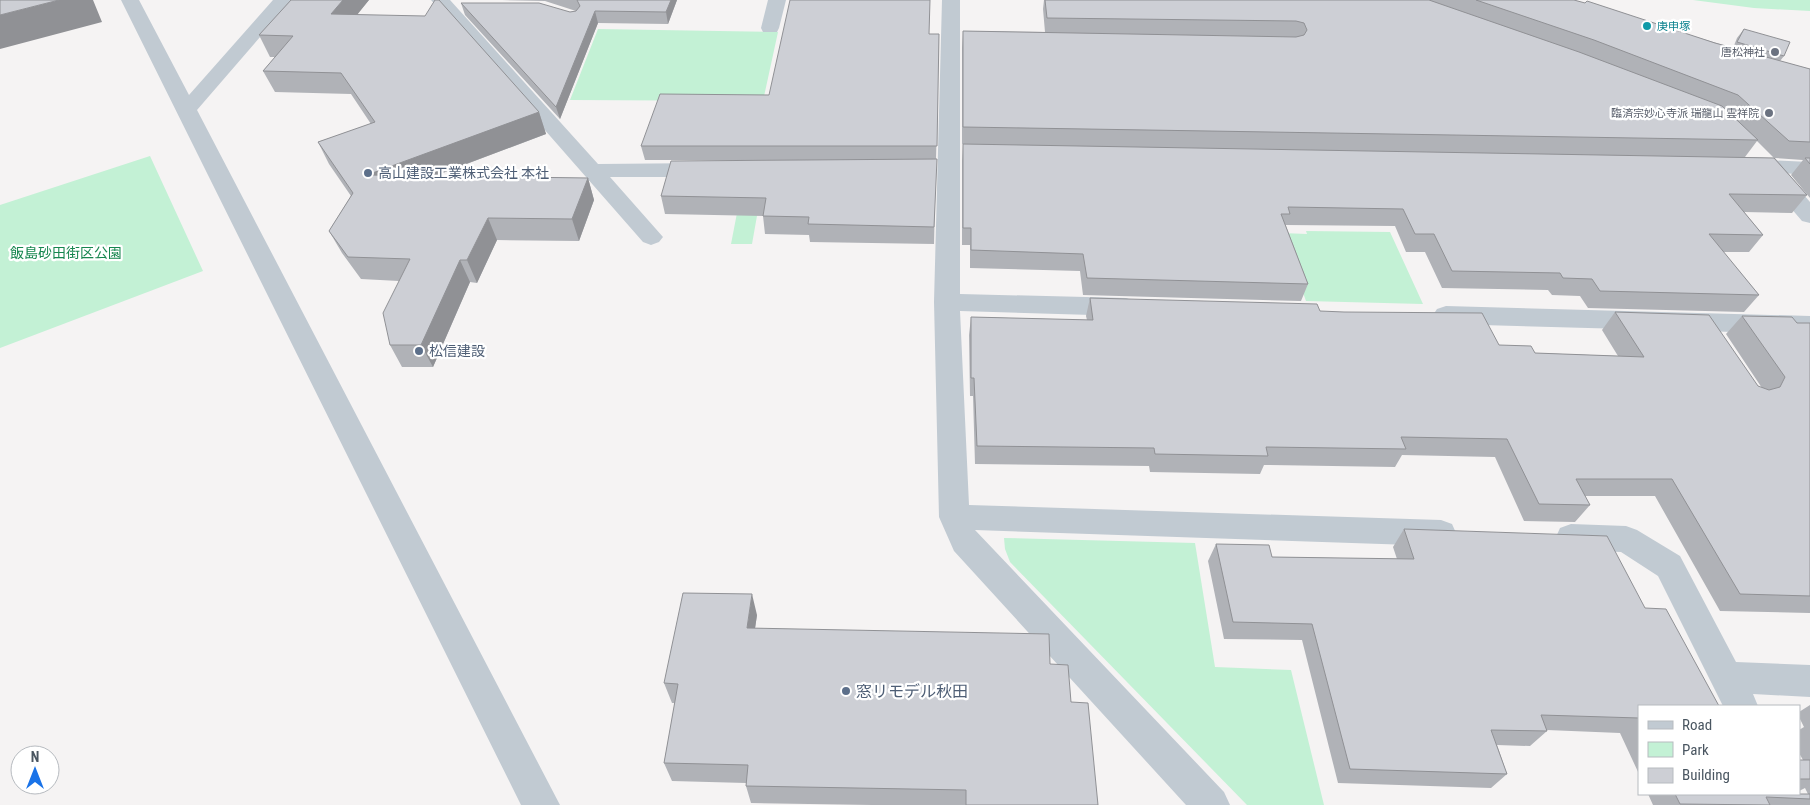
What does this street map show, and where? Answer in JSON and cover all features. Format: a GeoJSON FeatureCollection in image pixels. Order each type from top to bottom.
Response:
{"type":"FeatureCollection","features":[{"type":"Feature","properties":{"kind":"street"},"geometry":{"type":"LineString","coordinates":[[130,0],[541,805]]}},
{"type":"Feature","properties":{"kind":"street"},"geometry":{"type":"LineString","coordinates":[[187,109],[283,0]]}},
{"type":"Feature","properties":{"kind":"street"},"geometry":{"type":"LineString","coordinates":[[770,28],[777,0]]}},
{"type":"Feature","properties":{"kind":"street"},"geometry":{"type":"LineString","coordinates":[[951,0],[961,40],[949,160],[948,302],[954,517],[965,542],[1211,805]]}},
{"type":"Feature","properties":{"kind":"street"},"geometry":{"type":"LineString","coordinates":[[451,5],[592,171],[651,237]]}},
{"type":"Feature","properties":{"kind":"street"},"geometry":{"type":"LineString","coordinates":[[1746,145],[1768,166],[1810,216]]}},
{"type":"Feature","properties":{"kind":"street"},"geometry":{"type":"LineString","coordinates":[[1728,166],[1810,169]]}},
{"type":"Feature","properties":{"kind":"street"},"geometry":{"type":"LineString","coordinates":[[592,171],[731,170]]}},
{"type":"Feature","properties":{"kind":"street"},"geometry":{"type":"LineString","coordinates":[[948,302],[1146,307]]}},
{"type":"Feature","properties":{"kind":"street"},"geometry":{"type":"LineString","coordinates":[[1424,315],[1810,325]]}},
{"type":"Feature","properties":{"kind":"street"},"geometry":{"type":"LineString","coordinates":[[1702,322],[1719,347]]}},
{"type":"Feature","properties":{"kind":"street"},"geometry":{"type":"LineString","coordinates":[[954,517],[1468,534]]}},
{"type":"Feature","properties":{"kind":"street"},"geometry":{"type":"LineString","coordinates":[[1547,536],[1626,539],[1669,566],[1740,705]]}},
{"type":"Feature","properties":{"kind":"street"},"geometry":{"type":"LineString","coordinates":[[1726,677],[1810,681]]}},
{"type":"Feature","properties":{"kind":"green space"},"geometry":{"type":"Polygon","coordinates":[[[1693,0],[1810,0],[1810,11],[1754,8],[1693,0]]]}},
{"type":"Feature","properties":{"kind":"green space"},"geometry":{"type":"Polygon","coordinates":[[[598,29],[778,32],[763,101],[570,100],[598,29]]]}},
{"type":"Feature","properties":{"kind":"green space","name":"飯島砂田街区公園"},"geometry":{"type":"Polygon","coordinates":[[[150,156],[203,271],[0,348],[0,205],[150,156]]]}},
{"type":"Feature","properties":{"kind":"green space"},"geometry":{"type":"Polygon","coordinates":[[[743,182],[763,182],[752,244],[731,244],[743,182]]]}},
{"type":"Feature","properties":{"kind":"green space"},"geometry":{"type":"Polygon","coordinates":[[[1306,231],[1390,232],[1423,304],[1306,301],[1282,233],[1307,234],[1306,231]]]}},
{"type":"Feature","properties":{"kind":"green space"},"geometry":{"type":"Polygon","coordinates":[[[1004,538],[1195,543],[1215,667],[1291,670],[1324,805],[1247,805],[1010,562],[1005,549],[1004,538]]]}},
{"type":"Feature","properties":{"kind":"building"},"geometry":{"type":"Polygon","coordinates":[[[0,0],[59,0],[0,15],[0,0]]]}},
{"type":"Feature","properties":{"kind":"building"},"geometry":{"type":"Polygon","coordinates":[[[291,0],[343,0],[331,14],[425,16],[435,0],[439,0],[539,112],[367,175],[588,178],[572,219],[488,218],[467,260],[460,260],[421,345],[390,345],[383,313],[410,259],[348,257],[329,231],[353,193],[318,142],[375,122],[341,73],[263,71],[293,36],[259,35],[291,0]]]}},
{"type":"Feature","properties":{"kind":"building"},"geometry":{"type":"Polygon","coordinates":[[[577,0],[671,0],[666,12],[595,11],[556,107],[461,3],[539,3],[570,12],[576,11],[580,6],[577,0]]]}},
{"type":"Feature","properties":{"kind":"building"},"geometry":{"type":"Polygon","coordinates":[[[790,0],[930,0],[929,34],[939,34],[937,146],[641,146],[660,94],[769,95],[790,0]]]}},
{"type":"Feature","properties":{"kind":"building"},"geometry":{"type":"Polygon","coordinates":[[[1045,0],[1429,0],[1579,52],[1722,106],[1758,140],[963,127],[963,31],[1296,37],[1304,35],[1307,30],[1304,23],[1296,21],[1047,18],[1045,0]]]}},
{"type":"Feature","properties":{"kind":"building"},"geometry":{"type":"Polygon","coordinates":[[[1476,0],[1574,0],[1585,3],[1587,1],[1715,43],[1810,69],[1810,142],[1789,141],[1738,95],[1594,40],[1476,0]]]}},
{"type":"Feature","properties":{"kind":"building"},"geometry":{"type":"Polygon","coordinates":[[[1744,29],[1790,42],[1784,56],[1737,42],[1744,29]]]}},
{"type":"Feature","properties":{"kind":"building"},"geometry":{"type":"Polygon","coordinates":[[[963,144],[1774,158],[1807,195],[1729,194],[1763,235],[1709,234],[1759,295],[1600,291],[1592,279],[1563,278],[1560,273],[1452,271],[1434,234],[1415,234],[1403,209],[1288,207],[1290,214],[1281,214],[1308,284],[1087,278],[1083,254],[971,250],[971,228],[963,228],[963,144]]]}},
{"type":"Feature","properties":{"kind":"building"},"geometry":{"type":"Polygon","coordinates":[[[937,159],[934,227],[808,224],[809,217],[763,216],[766,198],[661,196],[671,161],[937,159]]]}},
{"type":"Feature","properties":{"kind":"building"},"geometry":{"type":"Polygon","coordinates":[[[1090,298],[1317,304],[1320,311],[1344,312],[1482,313],[1499,345],[1531,346],[1535,353],[1644,357],[1615,312],[1709,315],[1758,386],[1769,390],[1780,387],[1785,377],[1742,316],[1792,317],[1797,323],[1810,323],[1810,596],[1740,594],[1672,479],[1576,479],[1590,505],[1539,504],[1507,439],[1401,437],[1406,449],[1266,447],[1268,456],[1155,454],[1154,448],[977,446],[974,378],[971,378],[971,317],[1093,320],[1090,298]]]}},
{"type":"Feature","properties":{"kind":"building"},"geometry":{"type":"Polygon","coordinates":[[[1404,529],[1607,536],[1645,608],[1666,609],[1718,705],[1638,705],[1638,718],[1541,715],[1547,731],[1491,730],[1507,774],[1350,769],[1312,624],[1233,622],[1216,544],[1269,545],[1272,557],[1414,559],[1404,529]]]}},
{"type":"Feature","properties":{"kind":"building"},"geometry":{"type":"Polygon","coordinates":[[[683,593],[752,594],[747,628],[1049,634],[1050,664],[1068,665],[1071,702],[1088,703],[1098,805],[966,805],[966,790],[746,786],[748,765],[664,763],[678,684],[664,683],[683,593]]]}},
{"type":"Feature","properties":{"kind":"building"},"geometry":{"type":"Polygon","coordinates":[[[1800,760],[1810,760],[1810,779],[1800,779],[1800,760]]]}},
{"type":"Feature","properties":{"kind":"building"},"geometry":{"type":"Polygon","coordinates":[[[1810,794],[1810,799],[1766,797],[1770,805],[1680,804],[1676,795],[1810,794]]]}},
{"type":"Feature","properties":{"kind":"place","name":"庚申塚"},"geometry":{"type":"Point","coordinates":[1647,26]}},
{"type":"Feature","properties":{"kind":"place","name":"唐松神社"},"geometry":{"type":"Point","coordinates":[1775,52]}},
{"type":"Feature","properties":{"kind":"place","name":"臨済宗妙心寺派 瑞龍山 雲祥院"},"geometry":{"type":"Point","coordinates":[1769,113]}},
{"type":"Feature","properties":{"kind":"place","name":"高山建設工業株式会社 本社"},"geometry":{"type":"Point","coordinates":[368,173]}},
{"type":"Feature","properties":{"kind":"place","name":"松信建設"},"geometry":{"type":"Point","coordinates":[419,351]}},
{"type":"Feature","properties":{"kind":"place","name":"窓リモデル秋田"},"geometry":{"type":"Point","coordinates":[846,691]}}]}
